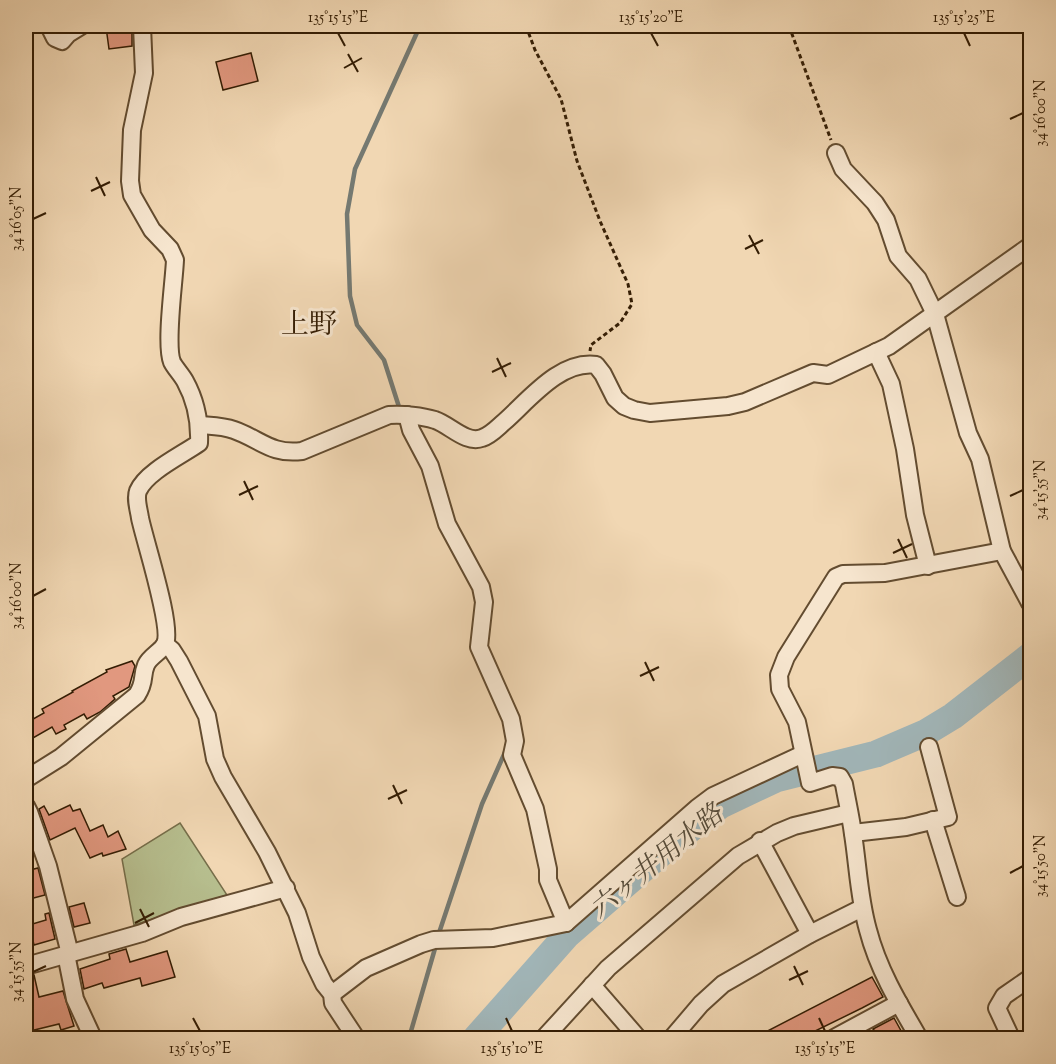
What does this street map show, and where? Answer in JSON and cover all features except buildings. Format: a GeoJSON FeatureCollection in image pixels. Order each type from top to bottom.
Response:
{"type":"FeatureCollection","features":[{"type":"Feature","properties":{"kind":"street"},"geometry":{"type":"LineString","coordinates":[[49,26],[56,38],[62,41],[81,26]]}},
{"type":"Feature","properties":{"kind":"street"},"geometry":{"type":"LineString","coordinates":[[26,779],[61,757],[136,695],[143,684],[146,665],[165,644],[164,610],[144,539],[138,492],[148,477],[199,443],[200,425],[196,404],[172,361],[169,347],[175,260],[170,249],[152,230],[132,195],[130,181],[132,130],[144,73],[142,26]]}},
{"type":"Feature","properties":{"kind":"street"},"geometry":{"type":"LineString","coordinates":[[836,153],[843,169],[875,203],[886,220],[898,256],[918,279],[935,314],[968,433],[980,459],[1002,551],[1030,603]]}},
{"type":"Feature","properties":{"kind":"street"},"geometry":{"type":"LineString","coordinates":[[200,425],[236,430],[287,453],[302,451],[389,415],[436,420],[469,438],[480,439],[492,433],[553,378],[584,363],[596,365],[615,398],[624,406],[650,413],[728,406],[745,402],[813,373],[828,375],[889,346],[1030,246]]}},
{"type":"Feature","properties":{"kind":"street"},"geometry":{"type":"LineString","coordinates":[[876,352],[891,384],[905,449],[915,515],[928,566]]}},
{"type":"Feature","properties":{"kind":"street"},"geometry":{"type":"LineString","coordinates":[[403,415],[430,466],[447,524],[481,587],[484,602],[478,647],[512,719],[515,741],[512,755],[535,809],[548,870],[548,880],[566,923]]}},
{"type":"Feature","properties":{"kind":"street"},"geometry":{"type":"LineString","coordinates":[[919,1038],[879,963],[862,908],[853,833],[844,784],[840,777],[832,776],[810,783],[797,722],[780,689],[779,675],[786,657],[836,577],[843,574],[885,573],[1002,551]]}},
{"type":"Feature","properties":{"kind":"street"},"geometry":{"type":"LineString","coordinates":[[165,644],[179,661],[207,716],[215,759],[223,777],[286,888],[297,913],[311,957],[324,984],[332,994],[333,1003],[356,1038]]}},
{"type":"Feature","properties":{"kind":"street"},"geometry":{"type":"LineString","coordinates":[[853,833],[906,827],[948,817],[929,747]]}},
{"type":"Feature","properties":{"kind":"street"},"geometry":{"type":"LineString","coordinates":[[332,994],[366,968],[421,944],[493,938],[566,923],[705,802],[754,776],[806,764]]}},
{"type":"Feature","properties":{"kind":"street"},"geometry":{"type":"LineString","coordinates":[[26,806],[48,866],[68,954],[75,999],[93,1038]]}},
{"type":"Feature","properties":{"kind":"street"},"geometry":{"type":"LineString","coordinates":[[551,1036],[608,968],[717,872],[760,841],[794,826],[849,813]]}},
{"type":"Feature","properties":{"kind":"street"},"geometry":{"type":"LineString","coordinates":[[933,820],[957,897]]}},
{"type":"Feature","properties":{"kind":"street"},"geometry":{"type":"LineString","coordinates":[[760,841],[810,934]]}},
{"type":"Feature","properties":{"kind":"street"},"geometry":{"type":"LineString","coordinates":[[26,966],[142,933],[181,917],[286,888]]}},
{"type":"Feature","properties":{"kind":"street"},"geometry":{"type":"LineString","coordinates":[[672,1038],[701,1004],[723,984],[810,934],[862,908]]}},
{"type":"Feature","properties":{"kind":"street"},"geometry":{"type":"LineString","coordinates":[[1011,1038],[997,1008],[1004,996],[1030,978]]}},
{"type":"Feature","properties":{"kind":"street"},"geometry":{"type":"LineString","coordinates":[[592,986],[638,1038]]}},
{"type":"Feature","properties":{"kind":"street"},"geometry":{"type":"LineString","coordinates":[[834,1038],[899,1003]]}},
{"type":"Feature","properties":{"kind":"path"},"geometry":{"type":"LineString","coordinates":[[526,26],[535,50],[561,99],[577,161],[628,284],[632,304],[620,323],[591,345],[589,364]]}},
{"type":"Feature","properties":{"kind":"path"},"geometry":{"type":"LineString","coordinates":[[789,26],[836,153]]}},
{"type":"Feature","properties":{"kind":"green space"},"geometry":{"type":"Polygon","coordinates":[[[180,823],[227,895],[134,925],[122,859],[180,823]]]}},
{"type":"Feature","properties":{"kind":"waterway"},"geometry":{"type":"LineString","coordinates":[[400,410],[384,360],[357,325],[350,296],[347,214],[355,169],[420,26]]}},
{"type":"Feature","properties":{"kind":"waterway","name":"六ヶ井用水路"},"geometry":{"type":"LineString","coordinates":[[476,1038],[567,935],[674,842],[721,805],[776,779],[876,754],[925,733],[953,716],[1030,656]]}},
{"type":"Feature","properties":{"kind":"waterway"},"geometry":{"type":"LineString","coordinates":[[438,936],[482,804],[506,750]]}},
{"type":"Feature","properties":{"kind":"waterway"},"geometry":{"type":"LineString","coordinates":[[409,1038],[436,945]]}},
{"type":"Feature","properties":{"kind":"district","name":"上野"},"geometry":{"type":"Point","coordinates":[309,323]}}]}
